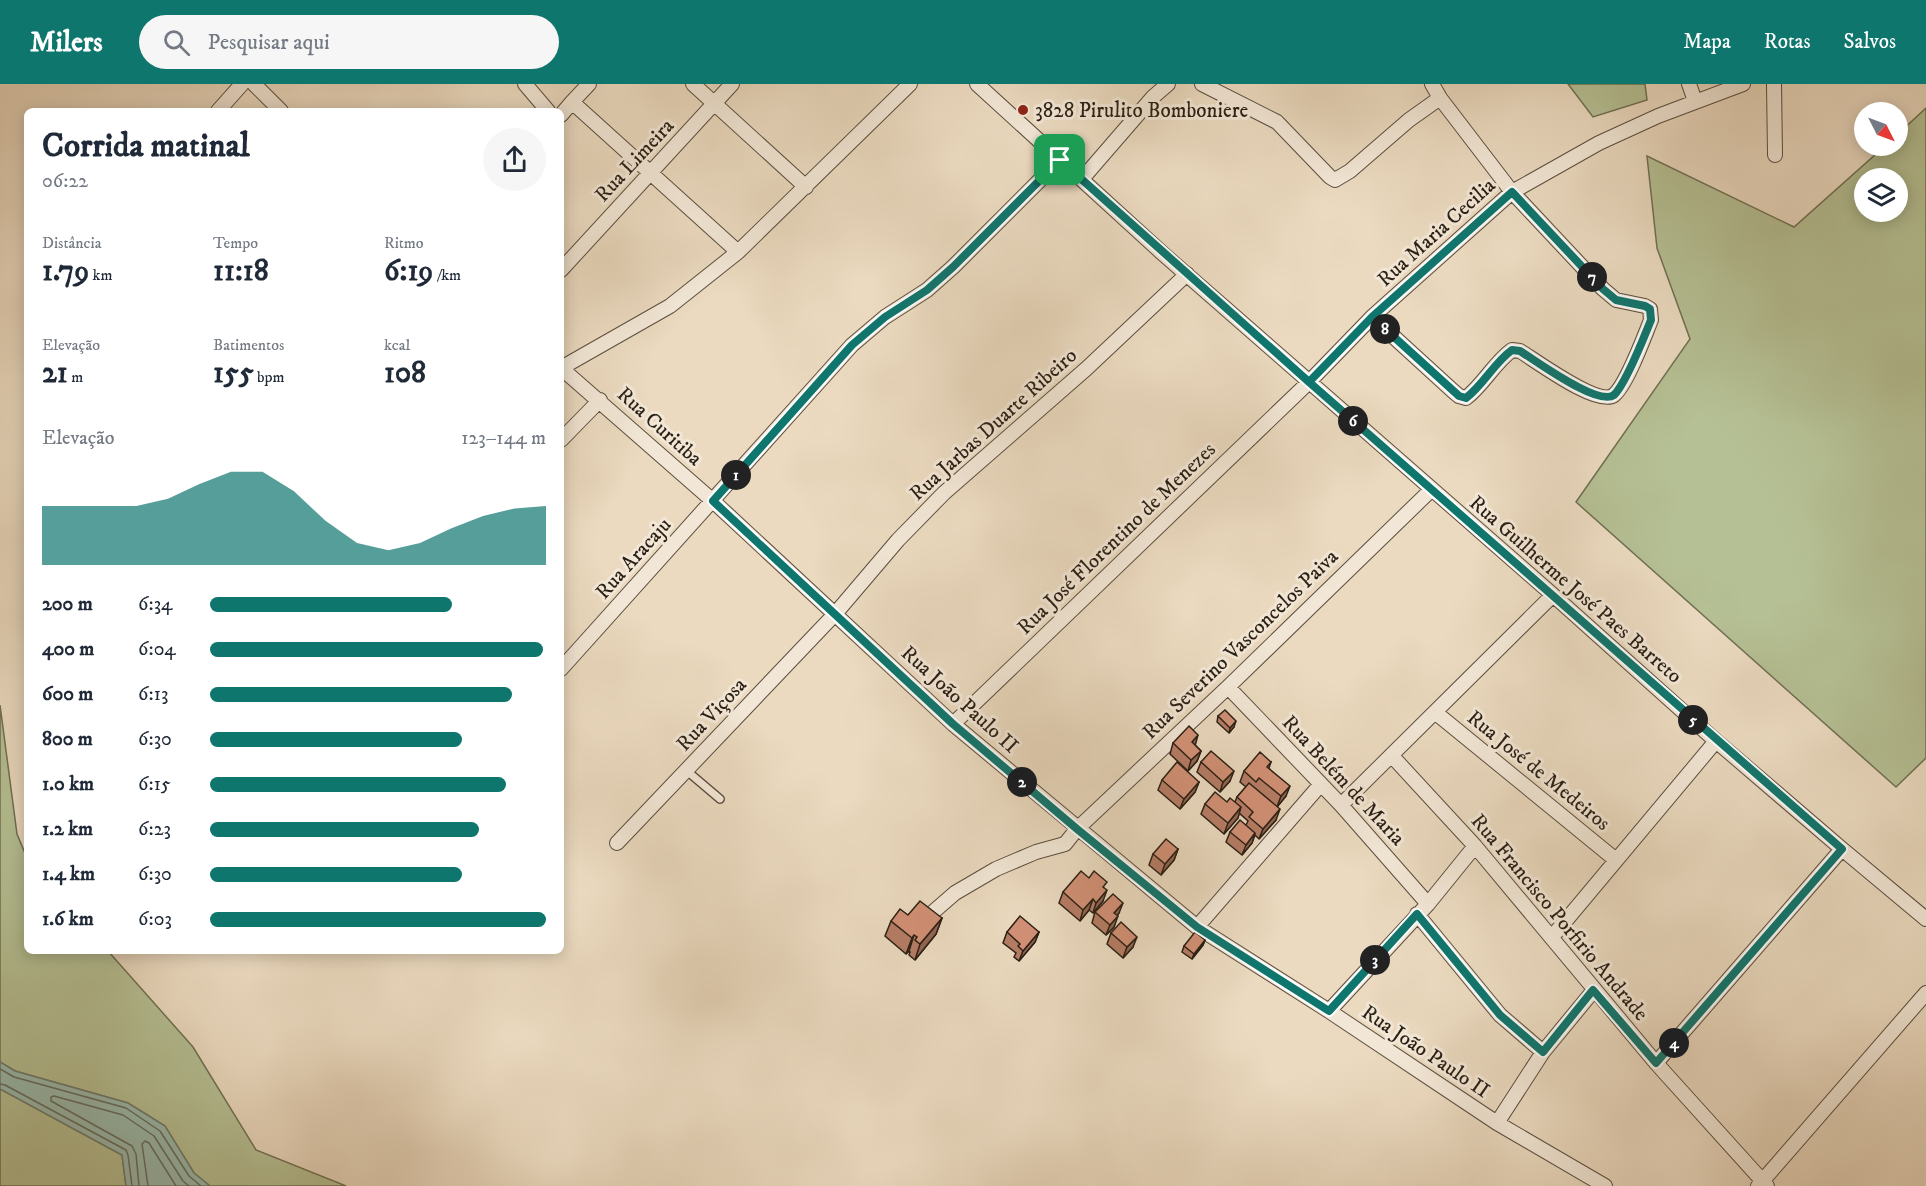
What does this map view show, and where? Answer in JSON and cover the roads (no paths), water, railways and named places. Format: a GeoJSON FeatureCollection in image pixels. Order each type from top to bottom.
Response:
{"type":"FeatureCollection","features":[{"type":"Feature","properties":{"kind":"street"},"geometry":{"type":"LineString","coordinates":[[221,108],[242,84]]}},
{"type":"Feature","properties":{"kind":"street"},"geometry":{"type":"LineString","coordinates":[[254,84],[278,108]]}},
{"type":"Feature","properties":{"kind":"street"},"geometry":{"type":"LineString","coordinates":[[525,84],[545,108]]}},
{"type":"Feature","properties":{"kind":"street"},"geometry":{"type":"LineString","coordinates":[[564,111],[589,84]]}},
{"type":"Feature","properties":{"kind":"street"},"geometry":{"type":"LineString","coordinates":[[693,84],[806,188]]}},
{"type":"Feature","properties":{"kind":"street","name":"Rua Limeira"},"geometry":{"type":"LineString","coordinates":[[564,267],[732,84]]}},
{"type":"Feature","properties":{"kind":"street"},"geometry":{"type":"LineString","coordinates":[[564,366],[670,306],[738,252],[910,84]]}},
{"type":"Feature","properties":{"kind":"street","name":"Rua Guilherme José Paes Barreto"},"geometry":{"type":"LineString","coordinates":[[977,84],[1187,274],[1716,741],[1926,919]]}},
{"type":"Feature","properties":{"kind":"street"},"geometry":{"type":"LineString","coordinates":[[1082,178],[1153,97],[1168,84]]}},
{"type":"Feature","properties":{"kind":"street"},"geometry":{"type":"LineString","coordinates":[[1202,84],[1277,122],[1335,180],[1350,171],[1409,120],[1440,98]]}},
{"type":"Feature","properties":{"kind":"street"},"geometry":{"type":"LineString","coordinates":[[1372,317],[1459,396],[1466,398],[1475,391],[1502,357],[1512,350],[1520,351],[1570,384],[1604,398],[1615,394],[1651,320],[1650,309],[1616,300],[1603,289],[1512,192],[1440,98],[1432,84]]}},
{"type":"Feature","properties":{"kind":"street"},"geometry":{"type":"LineString","coordinates":[[1689,84],[1695,102]]}},
{"type":"Feature","properties":{"kind":"street","name":"Rua Maria Cecilia"},"geometry":{"type":"LineString","coordinates":[[1309,382],[1372,317],[1512,192],[1599,143],[1743,84]]}},
{"type":"Feature","properties":{"kind":"street"},"geometry":{"type":"LineString","coordinates":[[1774,84],[1775,155]]}},
{"type":"Feature","properties":{"kind":"street"},"geometry":{"type":"LineString","coordinates":[[572,102],[738,252]]}},
{"type":"Feature","properties":{"kind":"street","name":"Rua Aracaju"},"geometry":{"type":"LineString","coordinates":[[564,666],[852,345],[885,317],[927,290],[945,275],[1060,160]]}},
{"type":"Feature","properties":{"kind":"street","name":"Rua Jarbas Duarte Ribeiro"},"geometry":{"type":"LineString","coordinates":[[836,614],[898,540],[944,493],[1086,369],[1187,274]]}},
{"type":"Feature","properties":{"kind":"street","name":"Rua Curitiba"},"geometry":{"type":"LineString","coordinates":[[564,370],[713,501],[836,614]]}},
{"type":"Feature","properties":{"kind":"street","name":"Rua José Florentino de Menezes"},"geometry":{"type":"LineString","coordinates":[[953,724],[1309,382]]}},
{"type":"Feature","properties":{"kind":"street"},"geometry":{"type":"LineString","coordinates":[[564,437],[600,400]]}},
{"type":"Feature","properties":{"kind":"street","name":"Rua Severino Vasconcelos Paiva"},"geometry":{"type":"LineString","coordinates":[[932,913],[955,893],[996,868],[1036,852],[1065,844],[1077,829],[1228,687],[1432,489]]}},
{"type":"Feature","properties":{"kind":"street"},"geometry":{"type":"LineString","coordinates":[[1341,805],[1553,595]]}},
{"type":"Feature","properties":{"kind":"street","name":"Rua João Paulo II"},"geometry":{"type":"LineString","coordinates":[[836,614],[953,724],[1197,927],[1329,1011],[1497,1123],[1605,1186]]}},
{"type":"Feature","properties":{"kind":"street","name":"Rua Viçosa"},"geometry":{"type":"LineString","coordinates":[[617,843],[836,614]]}},
{"type":"Feature","properties":{"kind":"street","name":"Rua Belém de Maria"},"geometry":{"type":"LineString","coordinates":[[1228,687],[1341,805],[1428,904]]}},
{"type":"Feature","properties":{"kind":"street","name":"Rua José de Medeiros"},"geometry":{"type":"LineString","coordinates":[[1436,713],[1616,860]]}},
{"type":"Feature","properties":{"kind":"street"},"geometry":{"type":"LineString","coordinates":[[1552,937],[1716,741]]}},
{"type":"Feature","properties":{"kind":"street","name":"Rua Francisco Porfirio Andrade"},"geometry":{"type":"LineString","coordinates":[[1392,756],[1475,846],[1552,937],[1593,990],[1762,1184]]}},
{"type":"Feature","properties":{"kind":"street"},"geometry":{"type":"LineString","coordinates":[[1197,927],[1321,784]]}},
{"type":"Feature","properties":{"kind":"street"},"geometry":{"type":"LineString","coordinates":[[1329,1011],[1428,904],[1475,846]]}},
{"type":"Feature","properties":{"kind":"street"},"geometry":{"type":"LineString","coordinates":[[1656,1063],[1842,849]]}},
{"type":"Feature","properties":{"kind":"street"},"geometry":{"type":"LineString","coordinates":[[1417,914],[1500,1015],[1543,1052]]}},
{"type":"Feature","properties":{"kind":"street"},"geometry":{"type":"LineString","coordinates":[[1497,1123],[1543,1052],[1593,990]]}},
{"type":"Feature","properties":{"kind":"street"},"geometry":{"type":"LineString","coordinates":[[1762,1184],[1926,993]]}},
{"type":"Feature","properties":{"kind":"lane"},"geometry":{"type":"LineString","coordinates":[[687,771],[720,799]]}},
{"type":"Feature","properties":{"kind":"water"},"geometry":{"type":"Polygon","coordinates":[[[0,1062],[15,1071],[128,1103],[165,1126],[194,1173],[210,1186],[126,1186],[122,1155],[0,1089],[0,1062]]]}},
{"type":"Feature","properties":{"kind":"place","name":"3828 Pirulito Bomboniere"},"geometry":{"type":"Point","coordinates":[1023,110]}}]}
